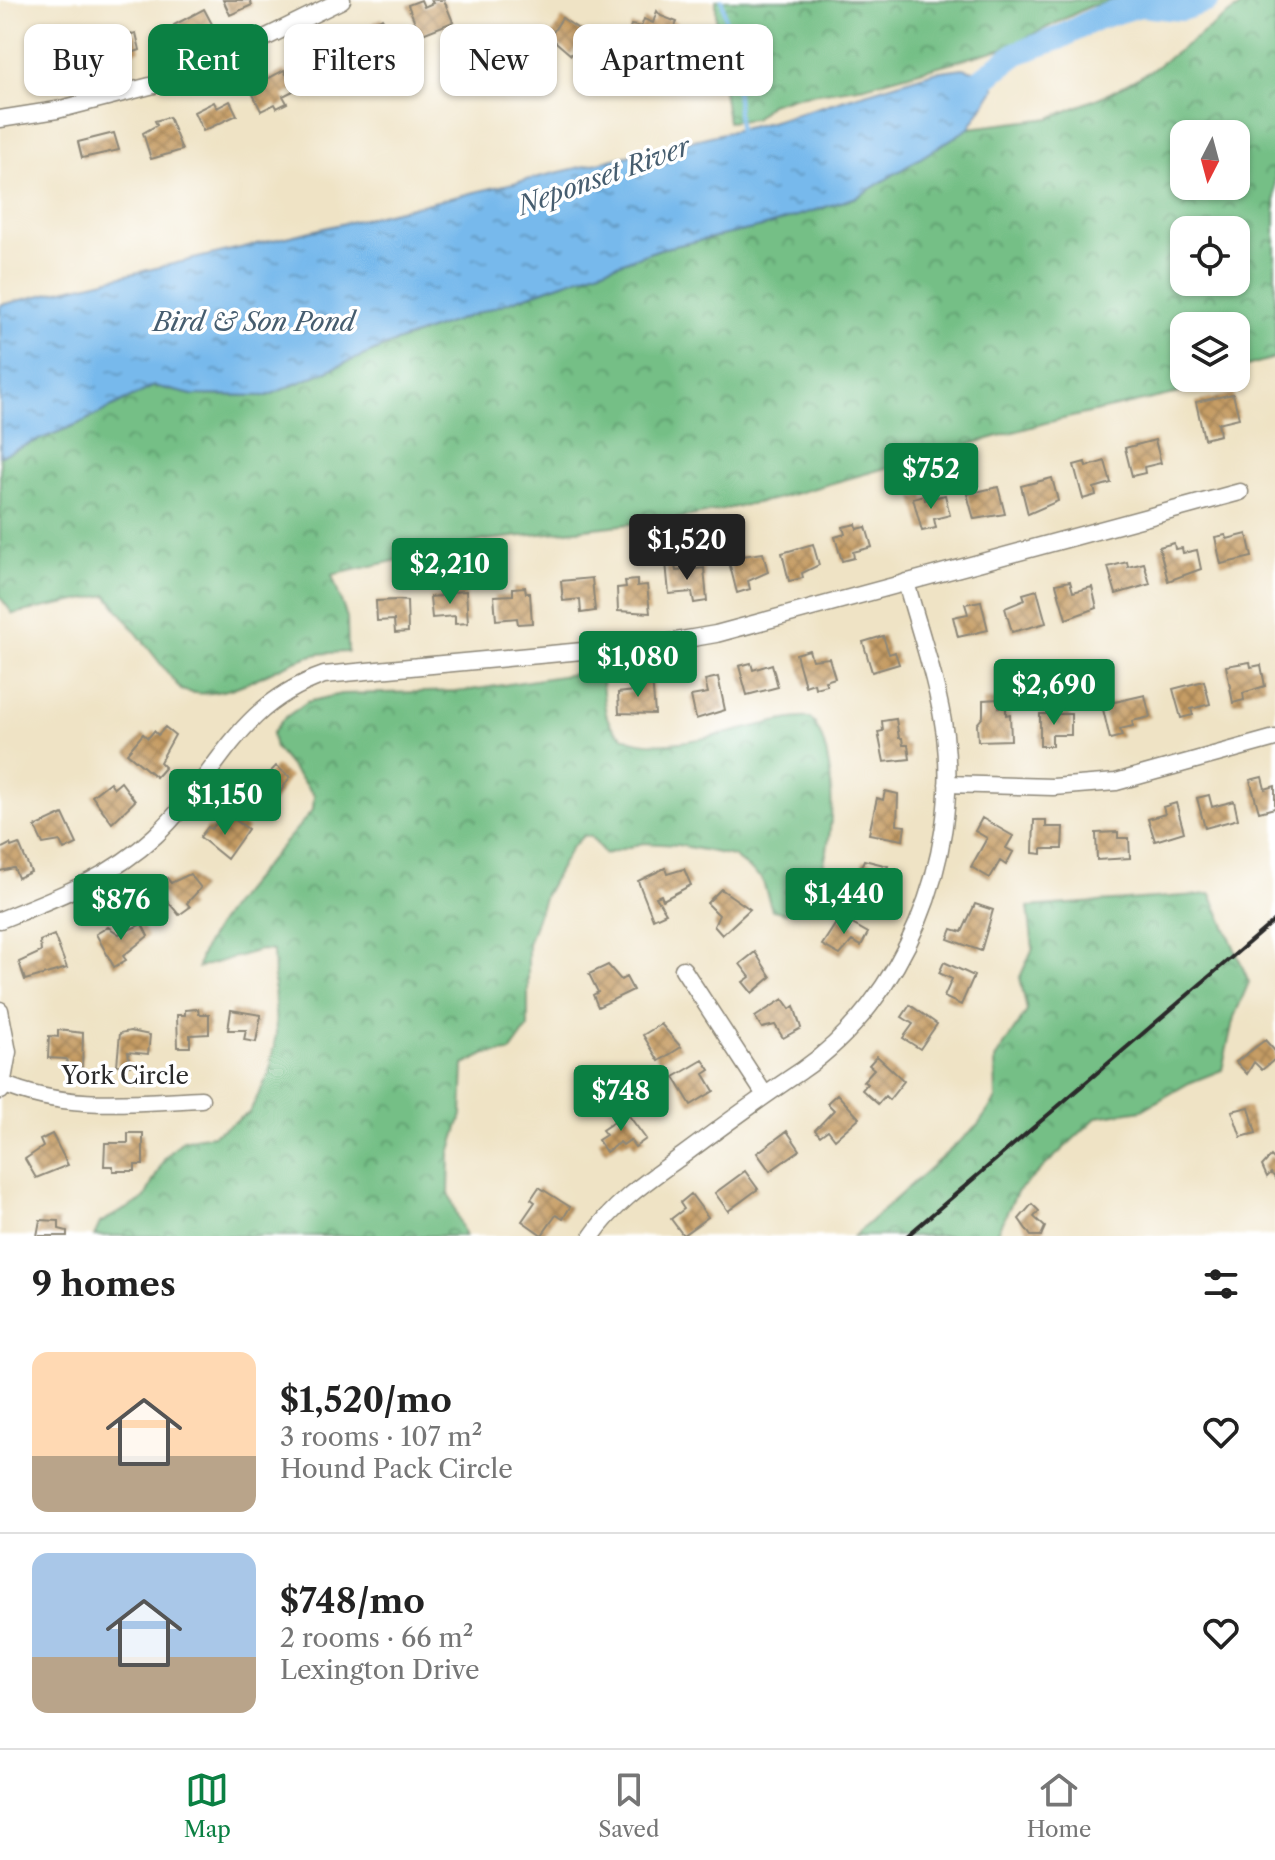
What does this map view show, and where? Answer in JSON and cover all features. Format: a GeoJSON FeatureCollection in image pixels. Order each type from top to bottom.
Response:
{"type":"FeatureCollection","features":[{"type":"Feature","properties":{"kind":"street"},"geometry":{"type":"LineString","coordinates":[[0,119],[57,110],[185,77],[342,0]]}},
{"type":"Feature","properties":{"kind":"street"},"geometry":{"type":"LineString","coordinates":[[0,920],[78,889],[130,857],[174,817],[252,717],[278,696],[308,681],[348,671],[690,639],[1240,492]]}},
{"type":"Feature","properties":{"kind":"street"},"geometry":{"type":"LineString","coordinates":[[592,1236],[621,1202],[827,1050],[877,995],[898,962],[932,883],[947,784],[945,735],[935,684],[906,582]]}},
{"type":"Feature","properties":{"kind":"street"},"geometry":{"type":"LineString","coordinates":[[947,784],[1053,787],[1116,782],[1275,738]]}},
{"type":"Feature","properties":{"kind":"street"},"geometry":{"type":"LineString","coordinates":[[683,969],[765,1095]]}},
{"type":"Feature","properties":{"kind":"street"},"geometry":{"type":"LineString","coordinates":[[0,1010],[8,1041],[2,1088]]}},
{"type":"Feature","properties":{"kind":"street","name":"York Circle"},"geometry":{"type":"LineString","coordinates":[[2,1088],[72,1101],[201,1099]]}},
{"type":"Feature","properties":{"kind":"green space"},"geometry":{"type":"Polygon","coordinates":[[[716,0],[1121,0],[1090,6],[1008,47],[865,86],[797,96],[770,104],[754,119],[728,122],[724,96],[773,96],[773,24],[716,24],[716,0]]]}},
{"type":"Feature","properties":{"kind":"green space"},"geometry":{"type":"Polygon","coordinates":[[[1254,0],[1275,0],[1275,358],[1250,365],[1250,312],[1170,312],[1170,392],[1183,392],[1045,423],[776,499],[675,519],[486,540],[332,575],[347,618],[348,652],[310,656],[214,693],[181,690],[107,595],[13,614],[0,597],[0,456],[80,423],[154,386],[192,395],[267,396],[398,341],[660,249],[762,227],[857,197],[969,128],[1050,118],[1110,93],[1149,72],[1233,11],[1254,0]]]}},
{"type":"Feature","properties":{"kind":"green space"},"geometry":{"type":"Polygon","coordinates":[[[593,671],[601,674],[607,717],[620,734],[641,742],[669,743],[700,739],[790,719],[810,718],[820,734],[827,755],[831,808],[824,861],[817,883],[807,899],[786,913],[772,910],[762,879],[733,856],[678,845],[643,843],[605,854],[591,837],[584,835],[571,848],[545,895],[528,944],[528,1027],[510,1052],[486,1054],[464,1065],[462,1115],[450,1153],[449,1193],[465,1236],[94,1236],[100,1223],[144,1199],[165,1158],[183,1140],[213,1135],[249,1113],[269,1074],[276,1034],[273,951],[260,950],[198,968],[203,951],[229,909],[313,809],[314,795],[275,748],[272,734],[282,720],[307,702],[341,694],[464,691],[593,671]]]}},
{"type":"Feature","properties":{"kind":"green space"},"geometry":{"type":"Polygon","coordinates":[[[1211,894],[1249,982],[1234,1017],[1222,1070],[1189,1083],[1142,1110],[1097,1117],[1017,1192],[995,1236],[854,1236],[978,1125],[996,1099],[995,1059],[1027,1011],[1020,977],[1033,948],[1028,907],[1211,894]]]}},
{"type":"Feature","properties":{"kind":"water","name":"Bird & Son Pond"},"geometry":{"type":"Polygon","coordinates":[[[963,68],[988,75],[995,88],[969,128],[857,197],[762,227],[660,249],[398,341],[267,396],[192,395],[154,386],[80,423],[0,456],[0,305],[770,122],[934,72],[963,68]]]}},
{"type":"Feature","properties":{"kind":"building"},"geometry":{"type":"Polygon","coordinates":[[[223,0],[250,0],[252,5],[230,15],[223,0]]]}},
{"type":"Feature","properties":{"kind":"building"},"geometry":{"type":"Polygon","coordinates":[[[421,0],[424,7],[433,3],[431,0],[444,0],[453,22],[440,24],[440,27],[424,33],[424,24],[416,24],[408,5],[421,0]]]}},
{"type":"Feature","properties":{"kind":"building"},"geometry":{"type":"Polygon","coordinates":[[[204,9],[212,24],[176,24],[204,9]]]}},
{"type":"Feature","properties":{"kind":"building"},"geometry":{"type":"Polygon","coordinates":[[[657,11],[661,16],[677,22],[642,24],[644,19],[653,23],[657,11]]]}},
{"type":"Feature","properties":{"kind":"building"},"geometry":{"type":"Polygon","coordinates":[[[382,18],[385,24],[371,24],[382,18]]]}},
{"type":"Feature","properties":{"kind":"building"},"geometry":{"type":"Polygon","coordinates":[[[562,18],[573,25],[571,55],[557,43],[557,26],[562,18]]]}},
{"type":"Feature","properties":{"kind":"building"},"geometry":{"type":"Polygon","coordinates":[[[136,33],[140,50],[132,53],[132,34],[136,33]]]}},
{"type":"Feature","properties":{"kind":"building"},"geometry":{"type":"Polygon","coordinates":[[[284,70],[283,96],[287,103],[277,108],[275,104],[261,111],[254,96],[268,96],[268,78],[284,70]]]}},
{"type":"Feature","properties":{"kind":"building"},"geometry":{"type":"Polygon","coordinates":[[[230,101],[237,115],[203,131],[194,112],[214,102],[217,108],[230,101]]]}},
{"type":"Feature","properties":{"kind":"building"},"geometry":{"type":"Polygon","coordinates":[[[169,117],[182,150],[151,159],[143,133],[157,125],[155,121],[169,117]]]}},
{"type":"Feature","properties":{"kind":"building"},"geometry":{"type":"Polygon","coordinates":[[[114,133],[119,150],[82,158],[78,142],[114,133]]]}},
{"type":"Feature","properties":{"kind":"building"},"geometry":{"type":"Polygon","coordinates":[[[1233,394],[1239,418],[1218,423],[1220,435],[1204,439],[1196,402],[1233,394]]]}},
{"type":"Feature","properties":{"kind":"building"},"geometry":{"type":"Polygon","coordinates":[[[1155,440],[1161,463],[1144,467],[1145,473],[1132,476],[1125,448],[1155,440]]]}},
{"type":"Feature","properties":{"kind":"building"},"geometry":{"type":"Polygon","coordinates":[[[1105,461],[1111,483],[1094,488],[1096,495],[1083,499],[1074,465],[1085,462],[1086,467],[1105,461]]]}},
{"type":"Feature","properties":{"kind":"building"},"geometry":{"type":"Polygon","coordinates":[[[1052,478],[1058,501],[1028,514],[1021,486],[1052,478]]]}},
{"type":"Feature","properties":{"kind":"building"},"geometry":{"type":"Polygon","coordinates":[[[998,487],[1005,514],[974,519],[967,494],[998,487]]]}},
{"type":"Feature","properties":{"kind":"building"},"geometry":{"type":"Polygon","coordinates":[[[924,495],[925,500],[945,495],[950,515],[934,519],[936,528],[922,531],[913,498],[924,495]]]}},
{"type":"Feature","properties":{"kind":"building"},"geometry":{"type":"Polygon","coordinates":[[[856,524],[857,529],[866,527],[872,547],[853,552],[854,558],[842,561],[835,537],[845,534],[843,527],[856,524]]]}},
{"type":"Feature","properties":{"kind":"building"},"geometry":{"type":"Polygon","coordinates":[[[1247,534],[1252,557],[1221,564],[1215,537],[1226,535],[1227,539],[1247,534]]]}},
{"type":"Feature","properties":{"kind":"building"},"geometry":{"type":"Polygon","coordinates":[[[1174,543],[1175,549],[1182,548],[1183,553],[1197,550],[1201,569],[1168,581],[1159,547],[1174,543]]]}},
{"type":"Feature","properties":{"kind":"building"},"geometry":{"type":"Polygon","coordinates":[[[813,544],[819,565],[802,573],[803,578],[789,581],[782,553],[813,544]]]}},
{"type":"Feature","properties":{"kind":"building"},"geometry":{"type":"Polygon","coordinates":[[[763,553],[768,572],[748,581],[750,589],[737,593],[728,558],[763,553]]]}},
{"type":"Feature","properties":{"kind":"building"},"geometry":{"type":"Polygon","coordinates":[[[674,561],[676,571],[704,568],[707,601],[694,603],[692,592],[669,594],[666,562],[674,561]]]}},
{"type":"Feature","properties":{"kind":"building"},"geometry":{"type":"Polygon","coordinates":[[[1127,562],[1128,567],[1144,563],[1150,584],[1116,594],[1108,567],[1127,562]]]}},
{"type":"Feature","properties":{"kind":"building"},"geometry":{"type":"Polygon","coordinates":[[[592,578],[595,611],[581,613],[580,599],[563,601],[561,581],[592,578]]]}},
{"type":"Feature","properties":{"kind":"building"},"geometry":{"type":"Polygon","coordinates":[[[637,580],[637,586],[647,585],[650,613],[618,611],[617,588],[626,587],[625,581],[637,580]]]}},
{"type":"Feature","properties":{"kind":"building"},"geometry":{"type":"Polygon","coordinates":[[[1070,581],[1073,592],[1092,587],[1097,608],[1066,619],[1056,584],[1070,581]]]}},
{"type":"Feature","properties":{"kind":"building"},"geometry":{"type":"Polygon","coordinates":[[[525,587],[526,593],[530,593],[532,623],[518,624],[517,618],[496,620],[494,596],[513,595],[513,588],[525,587]]]}},
{"type":"Feature","properties":{"kind":"building"},"geometry":{"type":"Polygon","coordinates":[[[453,589],[453,592],[466,591],[468,623],[455,624],[455,616],[432,618],[430,597],[441,596],[440,590],[453,589]]]}},
{"type":"Feature","properties":{"kind":"building"},"geometry":{"type":"Polygon","coordinates":[[[1037,590],[1046,623],[1012,632],[1005,608],[1025,600],[1023,594],[1037,590]]]}},
{"type":"Feature","properties":{"kind":"building"},"geometry":{"type":"Polygon","coordinates":[[[376,601],[407,601],[408,632],[395,633],[394,620],[377,621],[376,601]]]}},
{"type":"Feature","properties":{"kind":"building"},"geometry":{"type":"Polygon","coordinates":[[[981,601],[988,630],[958,637],[953,617],[968,614],[965,604],[981,601]]]}},
{"type":"Feature","properties":{"kind":"building"},"geometry":{"type":"Polygon","coordinates":[[[883,636],[889,654],[895,652],[899,664],[872,672],[863,642],[883,636]]]}},
{"type":"Feature","properties":{"kind":"building"},"geometry":{"type":"Polygon","coordinates":[[[809,650],[812,660],[829,658],[835,678],[825,681],[827,685],[815,688],[814,683],[805,686],[796,654],[809,650]]]}},
{"type":"Feature","properties":{"kind":"building"},"geometry":{"type":"Polygon","coordinates":[[[1250,662],[1251,667],[1261,665],[1265,686],[1243,693],[1244,700],[1233,703],[1226,666],[1250,662]]]}},
{"type":"Feature","properties":{"kind":"building"},"geometry":{"type":"Polygon","coordinates":[[[751,663],[753,670],[772,664],[778,687],[747,695],[739,666],[751,663]]]}},
{"type":"Feature","properties":{"kind":"building"},"geometry":{"type":"Polygon","coordinates":[[[718,677],[725,710],[696,719],[691,696],[708,693],[705,680],[718,677]]]}},
{"type":"Feature","properties":{"kind":"building"},"geometry":{"type":"Polygon","coordinates":[[[652,678],[655,714],[619,713],[618,693],[634,691],[638,679],[652,678]]]}},
{"type":"Feature","properties":{"kind":"building"},"geometry":{"type":"Polygon","coordinates":[[[1204,681],[1210,704],[1191,709],[1193,715],[1181,718],[1173,689],[1204,681]]]}},
{"type":"Feature","properties":{"kind":"building"},"geometry":{"type":"Polygon","coordinates":[[[1145,695],[1150,717],[1132,721],[1133,726],[1120,729],[1122,736],[1110,739],[1102,705],[1145,695]]]}},
{"type":"Feature","properties":{"kind":"building"},"geometry":{"type":"Polygon","coordinates":[[[999,699],[999,707],[1006,707],[1006,715],[1010,714],[1011,740],[978,741],[977,724],[983,717],[983,700],[999,699]]]}},
{"type":"Feature","properties":{"kind":"building"},"geometry":{"type":"Polygon","coordinates":[[[1040,714],[1071,714],[1071,735],[1052,735],[1052,746],[1040,746],[1040,714]]]}},
{"type":"Feature","properties":{"kind":"building"},"geometry":{"type":"Polygon","coordinates":[[[896,719],[899,738],[902,738],[903,745],[908,745],[910,759],[884,762],[878,732],[883,731],[882,721],[896,719]]]}},
{"type":"Feature","properties":{"kind":"building"},"geometry":{"type":"Polygon","coordinates":[[[165,727],[175,735],[160,762],[165,767],[156,777],[127,753],[143,734],[148,738],[154,731],[158,735],[165,727]]]}},
{"type":"Feature","properties":{"kind":"building"},"geometry":{"type":"Polygon","coordinates":[[[276,766],[290,777],[266,813],[238,792],[246,781],[250,785],[255,778],[261,782],[276,766]]]}},
{"type":"Feature","properties":{"kind":"building"},"geometry":{"type":"Polygon","coordinates":[[[1262,777],[1265,789],[1275,786],[1275,808],[1259,812],[1250,780],[1262,777]]]}},
{"type":"Feature","properties":{"kind":"building"},"geometry":{"type":"Polygon","coordinates":[[[110,782],[114,788],[121,782],[135,801],[112,823],[92,796],[110,782]]]}},
{"type":"Feature","properties":{"kind":"building"},"geometry":{"type":"Polygon","coordinates":[[[885,791],[898,794],[897,825],[905,826],[903,840],[869,834],[877,798],[883,800],[885,791]]]}},
{"type":"Feature","properties":{"kind":"building"},"geometry":{"type":"Polygon","coordinates":[[[1209,795],[1212,807],[1234,801],[1238,819],[1205,828],[1197,798],[1209,795]]]}},
{"type":"Feature","properties":{"kind":"building"},"geometry":{"type":"Polygon","coordinates":[[[1176,803],[1184,832],[1155,841],[1148,819],[1165,814],[1163,807],[1176,803]]]}},
{"type":"Feature","properties":{"kind":"building"},"geometry":{"type":"Polygon","coordinates":[[[63,814],[77,844],[64,850],[60,841],[43,844],[35,827],[63,814]]]}},
{"type":"Feature","properties":{"kind":"building"},"geometry":{"type":"Polygon","coordinates":[[[231,817],[248,829],[227,859],[200,837],[208,827],[211,829],[217,823],[221,826],[231,817]]]}},
{"type":"Feature","properties":{"kind":"building"},"geometry":{"type":"Polygon","coordinates":[[[982,818],[1013,836],[1006,848],[1013,852],[1006,865],[1000,861],[990,878],[971,867],[987,838],[975,831],[982,818]]]}},
{"type":"Feature","properties":{"kind":"building"},"geometry":{"type":"Polygon","coordinates":[[[1034,820],[1046,820],[1046,827],[1063,827],[1062,849],[1042,849],[1042,854],[1033,853],[1034,820]]]}},
{"type":"Feature","properties":{"kind":"building"},"geometry":{"type":"Polygon","coordinates":[[[1118,832],[1118,838],[1129,838],[1130,858],[1097,860],[1096,833],[1118,832]]]}},
{"type":"Feature","properties":{"kind":"building"},"geometry":{"type":"Polygon","coordinates":[[[10,844],[11,847],[19,844],[31,872],[18,878],[14,868],[0,871],[0,849],[10,844]]]}},
{"type":"Feature","properties":{"kind":"building"},"geometry":{"type":"Polygon","coordinates":[[[864,860],[888,866],[882,888],[893,891],[890,905],[856,896],[859,881],[855,880],[864,860]]]}},
{"type":"Feature","properties":{"kind":"building"},"geometry":{"type":"Polygon","coordinates":[[[665,868],[667,874],[684,869],[691,885],[663,900],[661,895],[656,897],[666,913],[653,919],[638,881],[665,868]]]}},
{"type":"Feature","properties":{"kind":"building"},"geometry":{"type":"Polygon","coordinates":[[[190,874],[201,888],[187,903],[190,907],[179,915],[156,887],[167,878],[171,883],[190,874]]]}},
{"type":"Feature","properties":{"kind":"building"},"geometry":{"type":"Polygon","coordinates":[[[721,889],[750,909],[722,935],[714,926],[719,915],[707,903],[721,889]]]}},
{"type":"Feature","properties":{"kind":"building"},"geometry":{"type":"Polygon","coordinates":[[[975,904],[993,910],[981,951],[948,939],[952,929],[962,932],[975,904]]]}},
{"type":"Feature","properties":{"kind":"building"},"geometry":{"type":"Polygon","coordinates":[[[840,917],[868,933],[861,946],[852,941],[840,955],[822,945],[840,917]]]}},
{"type":"Feature","properties":{"kind":"building"},"geometry":{"type":"Polygon","coordinates":[[[142,924],[148,936],[123,956],[126,960],[114,967],[96,934],[108,927],[119,934],[142,924]]]}},
{"type":"Feature","properties":{"kind":"building"},"geometry":{"type":"Polygon","coordinates":[[[54,935],[67,968],[25,980],[19,962],[41,952],[40,941],[54,935]]]}},
{"type":"Feature","properties":{"kind":"building"},"geometry":{"type":"Polygon","coordinates":[[[755,952],[771,977],[752,993],[743,982],[750,977],[740,964],[755,952]]]}},
{"type":"Feature","properties":{"kind":"building"},"geometry":{"type":"Polygon","coordinates":[[[944,962],[974,976],[961,1005],[944,997],[952,979],[939,973],[944,962]]]}},
{"type":"Feature","properties":{"kind":"building"},"geometry":{"type":"Polygon","coordinates":[[[608,965],[621,980],[626,977],[633,990],[598,1007],[593,995],[598,992],[589,974],[608,965]]]}},
{"type":"Feature","properties":{"kind":"building"},"geometry":{"type":"Polygon","coordinates":[[[783,999],[790,1009],[794,1006],[801,1028],[783,1038],[775,1025],[762,1028],[755,1017],[783,999]]]}},
{"type":"Feature","properties":{"kind":"building"},"geometry":{"type":"Polygon","coordinates":[[[910,1005],[937,1024],[920,1049],[903,1038],[913,1024],[902,1017],[910,1005]]]}},
{"type":"Feature","properties":{"kind":"building"},"geometry":{"type":"Polygon","coordinates":[[[198,1009],[199,1014],[209,1014],[209,1034],[190,1035],[190,1047],[178,1047],[177,1015],[185,1015],[185,1010],[198,1009]]]}},
{"type":"Feature","properties":{"kind":"building"},"geometry":{"type":"Polygon","coordinates":[[[231,1010],[261,1015],[256,1042],[244,1040],[246,1030],[228,1030],[231,1010]]]}},
{"type":"Feature","properties":{"kind":"building"},"geometry":{"type":"Polygon","coordinates":[[[661,1024],[681,1047],[659,1061],[643,1035],[661,1024]]]}},
{"type":"Feature","properties":{"kind":"building"},"geometry":{"type":"Polygon","coordinates":[[[58,1030],[83,1033],[82,1069],[69,1069],[66,1059],[48,1058],[49,1036],[58,1037],[58,1030]]]}},
{"type":"Feature","properties":{"kind":"building"},"geometry":{"type":"Polygon","coordinates":[[[130,1031],[150,1035],[148,1054],[128,1052],[130,1066],[117,1065],[120,1033],[130,1031]]]}},
{"type":"Feature","properties":{"kind":"building"},"geometry":{"type":"Polygon","coordinates":[[[1265,1040],[1275,1051],[1275,1059],[1262,1070],[1254,1062],[1247,1074],[1236,1062],[1265,1040]]]}},
{"type":"Feature","properties":{"kind":"building"},"geometry":{"type":"Polygon","coordinates":[[[877,1056],[904,1081],[889,1100],[885,1096],[878,1104],[862,1090],[867,1084],[863,1081],[874,1069],[869,1065],[877,1056]]]}},
{"type":"Feature","properties":{"kind":"building"},"geometry":{"type":"Polygon","coordinates":[[[703,1060],[710,1070],[704,1074],[714,1091],[691,1105],[674,1077],[703,1060]]]}},
{"type":"Feature","properties":{"kind":"building"},"geometry":{"type":"Polygon","coordinates":[[[837,1094],[859,1118],[835,1139],[828,1130],[820,1136],[815,1130],[834,1110],[827,1103],[837,1094]]]}},
{"type":"Feature","properties":{"kind":"building"},"geometry":{"type":"Polygon","coordinates":[[[1249,1107],[1256,1133],[1241,1137],[1232,1111],[1249,1107]]]}},
{"type":"Feature","properties":{"kind":"building"},"geometry":{"type":"Polygon","coordinates":[[[627,1113],[646,1139],[635,1147],[630,1140],[623,1145],[620,1142],[606,1152],[598,1140],[606,1135],[602,1130],[627,1113]]]}},
{"type":"Feature","properties":{"kind":"building"},"geometry":{"type":"Polygon","coordinates":[[[787,1131],[800,1150],[770,1171],[757,1153],[787,1131]]]}},
{"type":"Feature","properties":{"kind":"building"},"geometry":{"type":"Polygon","coordinates":[[[128,1133],[143,1133],[143,1165],[135,1165],[135,1171],[113,1171],[113,1166],[104,1166],[105,1143],[128,1143],[128,1133]]]}},
{"type":"Feature","properties":{"kind":"building"},"geometry":{"type":"Polygon","coordinates":[[[52,1134],[68,1165],[36,1178],[25,1159],[43,1147],[40,1140],[52,1134]]]}},
{"type":"Feature","properties":{"kind":"building"},"geometry":{"type":"Polygon","coordinates":[[[1271,1156],[1275,1160],[1275,1178],[1271,1173],[1267,1177],[1262,1166],[1271,1156]]]}},
{"type":"Feature","properties":{"kind":"building"},"geometry":{"type":"Polygon","coordinates":[[[745,1171],[758,1189],[728,1211],[715,1193],[745,1171]]]}},
{"type":"Feature","properties":{"kind":"building"},"geometry":{"type":"Polygon","coordinates":[[[539,1187],[570,1207],[563,1219],[556,1215],[542,1235],[522,1221],[535,1202],[531,1199],[539,1187]]]}},
{"type":"Feature","properties":{"kind":"building"},"geometry":{"type":"Polygon","coordinates":[[[691,1194],[708,1217],[683,1235],[671,1219],[684,1209],[680,1203],[691,1194]]]}},
{"type":"Feature","properties":{"kind":"building"},"geometry":{"type":"Polygon","coordinates":[[[1032,1204],[1039,1211],[1034,1217],[1045,1227],[1041,1236],[1031,1236],[1019,1219],[1032,1204]]]}},
{"type":"Feature","properties":{"kind":"building"},"geometry":{"type":"Polygon","coordinates":[[[40,1220],[59,1221],[59,1229],[67,1231],[67,1236],[37,1236],[40,1220]]]}},
{"type":"Feature","properties":{"kind":"waterway"},"geometry":{"type":"LineString","coordinates":[[722,0],[736,74],[739,132]]}},
{"type":"Feature","properties":{"kind":"waterway","name":"Neponset River"},"geometry":{"type":"LineString","coordinates":[[964,93],[1017,53],[1059,38],[1097,18],[1140,5],[1181,9],[1208,0]]}},
{"type":"Feature","properties":{"kind":"railway"},"geometry":{"type":"LineString","coordinates":[[907,1236],[1275,920]]}}]}
